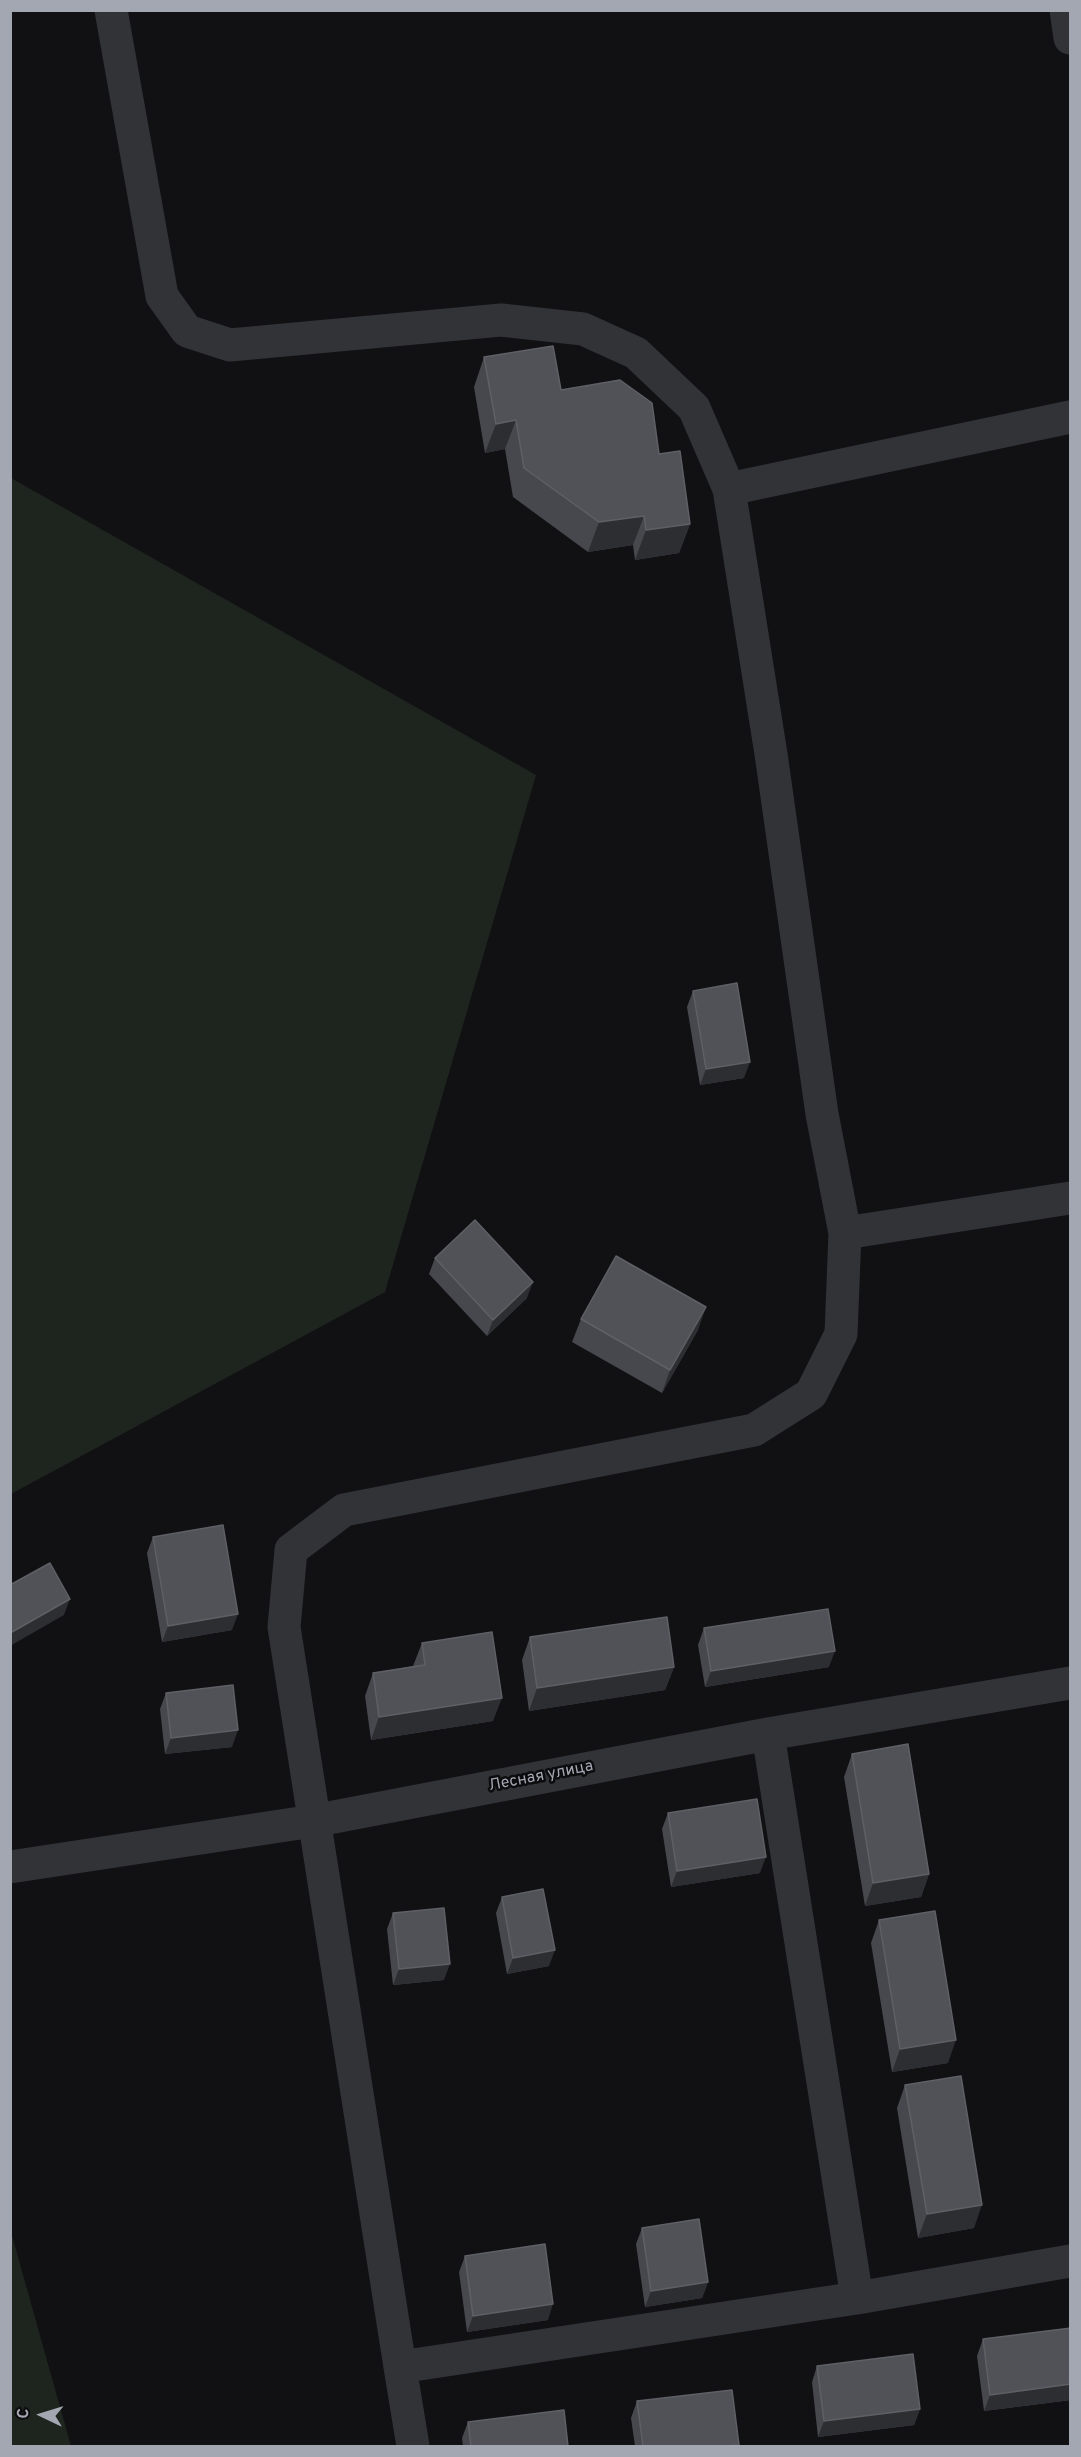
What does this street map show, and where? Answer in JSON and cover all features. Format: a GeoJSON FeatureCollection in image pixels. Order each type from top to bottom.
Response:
{"type":"FeatureCollection","features":[{"type":"Feature","properties":{"kind":"street"},"geometry":{"type":"LineString","coordinates":[[111,10],[162,296],[187,331],[230,345],[501,320],[583,328],[636,354],[694,408],[729,489],[771,754],[822,1114],[845,1233],[841,1334],[811,1394],[754,1430],[344,1510],[291,1550],[284,1627],[413,2446]]}},
{"type":"Feature","properties":{"kind":"street"},"geometry":{"type":"LineString","coordinates":[[1066,10],[1071,38]]}},
{"type":"Feature","properties":{"kind":"street"},"geometry":{"type":"LineString","coordinates":[[729,489],[1071,417]]}},
{"type":"Feature","properties":{"kind":"street"},"geometry":{"type":"LineString","coordinates":[[845,1233],[1071,1198]]}},
{"type":"Feature","properties":{"kind":"street","name":"Лесная улица"},"geometry":{"type":"LineString","coordinates":[[10,1867],[313,1821],[768,1734],[1071,1683]]}},
{"type":"Feature","properties":{"kind":"street"},"geometry":{"type":"LineString","coordinates":[[768,1734],[857,2298]]}},
{"type":"Feature","properties":{"kind":"street"},"geometry":{"type":"LineString","coordinates":[[400,2367],[857,2298],[1071,2261]]}},
{"type":"Feature","properties":{"kind":"shaded area"},"geometry":{"type":"Polygon","coordinates":[[[11,478],[536,775],[385,1292],[11,1494],[11,478]]]}},
{"type":"Feature","properties":{"kind":"shaded area"},"geometry":{"type":"Polygon","coordinates":[[[11,2232],[71,2446],[11,2446],[11,2232]]]}},
{"type":"Feature","properties":{"kind":"building"},"geometry":{"type":"Polygon","coordinates":[[[553,346],[561,390],[620,380],[652,403],[659,454],[680,451],[690,524],[646,530],[644,516],[599,522],[524,468],[516,420],[496,424],[484,357],[553,346]]]}},
{"type":"Feature","properties":{"kind":"building"},"geometry":{"type":"Polygon","coordinates":[[[737,983],[750,1062],[706,1069],[693,991],[737,983]]]}},
{"type":"Feature","properties":{"kind":"building"},"geometry":{"type":"Polygon","coordinates":[[[475,1220],[533,1282],[493,1320],[435,1258],[475,1220]]]}},
{"type":"Feature","properties":{"kind":"building"},"geometry":{"type":"Polygon","coordinates":[[[616,1256],[706,1307],[670,1370],[581,1319],[616,1256]]]}},
{"type":"Feature","properties":{"kind":"building"},"geometry":{"type":"Polygon","coordinates":[[[223,1525],[238,1614],[168,1626],[153,1537],[223,1525]]]}},
{"type":"Feature","properties":{"kind":"building"},"geometry":{"type":"Polygon","coordinates":[[[50,1563],[70,1599],[12,1632],[10,1629],[10,1585],[50,1563]]]}},
{"type":"Feature","properties":{"kind":"building"},"geometry":{"type":"Polygon","coordinates":[[[828,1609],[835,1651],[711,1671],[704,1628],[828,1609]]]}},
{"type":"Feature","properties":{"kind":"building"},"geometry":{"type":"Polygon","coordinates":[[[667,1617],[674,1667],[537,1688],[530,1637],[667,1617]]]}},
{"type":"Feature","properties":{"kind":"building"},"geometry":{"type":"Polygon","coordinates":[[[492,1632],[502,1698],[379,1717],[373,1673],[425,1665],[422,1643],[492,1632]]]}},
{"type":"Feature","properties":{"kind":"building"},"geometry":{"type":"Polygon","coordinates":[[[233,1685],[238,1730],[171,1738],[166,1693],[233,1685]]]}},
{"type":"Feature","properties":{"kind":"building"},"geometry":{"type":"Polygon","coordinates":[[[908,1744],[929,1874],[873,1883],[852,1754],[908,1744]]]}},
{"type":"Feature","properties":{"kind":"building"},"geometry":{"type":"Polygon","coordinates":[[[757,1799],[766,1857],[677,1871],[668,1813],[757,1799]]]}},
{"type":"Feature","properties":{"kind":"building"},"geometry":{"type":"Polygon","coordinates":[[[543,1889],[555,1950],[513,1958],[502,1897],[543,1889]]]}},
{"type":"Feature","properties":{"kind":"building"},"geometry":{"type":"Polygon","coordinates":[[[444,1908],[450,1964],[399,1969],[393,1913],[444,1908]]]}},
{"type":"Feature","properties":{"kind":"building"},"geometry":{"type":"Polygon","coordinates":[[[935,1911],[956,2040],[900,2049],[879,1920],[935,1911]]]}},
{"type":"Feature","properties":{"kind":"building"},"geometry":{"type":"Polygon","coordinates":[[[961,2076],[982,2205],[927,2214],[905,2085],[961,2076]]]}},
{"type":"Feature","properties":{"kind":"building"},"geometry":{"type":"Polygon","coordinates":[[[699,2219],[708,2282],[651,2291],[642,2228],[699,2219]]]}},
{"type":"Feature","properties":{"kind":"building"},"geometry":{"type":"Polygon","coordinates":[[[545,2244],[553,2304],[473,2316],[465,2256],[545,2244]]]}},
{"type":"Feature","properties":{"kind":"building"},"geometry":{"type":"Polygon","coordinates":[[[1071,2328],[1071,2384],[990,2395],[983,2339],[1071,2328]]]}},
{"type":"Feature","properties":{"kind":"building"},"geometry":{"type":"Polygon","coordinates":[[[913,2354],[920,2409],[824,2421],[817,2366],[913,2354]]]}},
{"type":"Feature","properties":{"kind":"building"},"geometry":{"type":"Polygon","coordinates":[[[732,2390],[739,2445],[643,2446],[637,2401],[732,2390]]]}},
{"type":"Feature","properties":{"kind":"building"},"geometry":{"type":"Polygon","coordinates":[[[564,2410],[568,2446],[471,2446],[468,2422],[564,2410]]]}}]}
